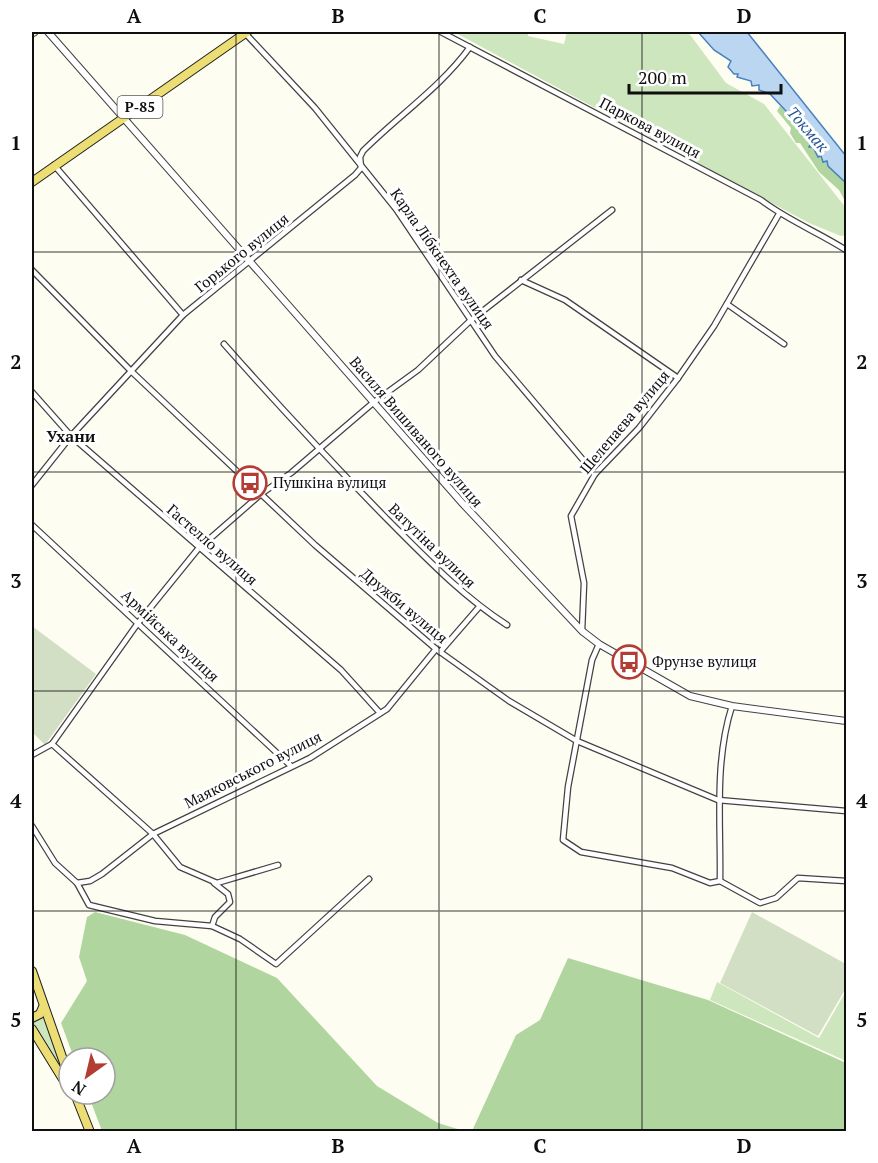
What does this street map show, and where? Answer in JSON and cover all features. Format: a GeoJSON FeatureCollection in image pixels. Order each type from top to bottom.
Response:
{"type":"FeatureCollection","features":[{"type":"Feature","properties":{"kind":"main road","name":"Р-85"},"geometry":{"type":"LineString","coordinates":[[32,182],[245,32]]}},
{"type":"Feature","properties":{"kind":"main road"},"geometry":{"type":"LineString","coordinates":[[32,971],[58,1046]]}},
{"type":"Feature","properties":{"kind":"main road"},"geometry":{"type":"LineString","coordinates":[[32,1018],[40,1014],[44,1007]]}},
{"type":"Feature","properties":{"kind":"main road"},"geometry":{"type":"LineString","coordinates":[[32,1029],[57,1070]]}},
{"type":"Feature","properties":{"kind":"main road"},"geometry":{"type":"LineString","coordinates":[[80,1106],[90,1131]]}},
{"type":"Feature","properties":{"kind":"street","name":"Василя Вишиваного вулиця"},"geometry":{"type":"LineString","coordinates":[[48,32],[463,504],[582,631],[599,644],[690,696],[732,706],[846,721]]}},
{"type":"Feature","properties":{"kind":"street","name":"Карла Лібкнехта вулиця"},"geometry":{"type":"LineString","coordinates":[[245,32],[315,108],[360,168],[396,209],[470,321],[518,385],[595,474]]}},
{"type":"Feature","properties":{"kind":"street","name":"Паркова вулиця"},"geometry":{"type":"LineString","coordinates":[[441,32],[761,200],[779,214],[795,219],[846,250]]}},
{"type":"Feature","properties":{"kind":"street","name":"Горького вулиця"},"geometry":{"type":"LineString","coordinates":[[32,485],[71,436],[183,315],[338,190],[360,168],[360,157],[363,151],[454,69],[470,47]]}},
{"type":"Feature","properties":{"kind":"street"},"geometry":{"type":"LineString","coordinates":[[54,165],[183,315]]}},
{"type":"Feature","properties":{"kind":"street"},"geometry":{"type":"LineString","coordinates":[[32,755],[52,744],[138,623],[198,549],[261,494],[318,450],[374,402],[418,370],[470,321],[612,210]]}},
{"type":"Feature","properties":{"kind":"street","name":"Шелепаєва вулиця"},"geometry":{"type":"LineString","coordinates":[[582,631],[584,583],[571,516],[595,474],[639,428],[678,378],[727,304],[779,214]]}},
{"type":"Feature","properties":{"kind":"street","name":"Дружби вулиця"},"geometry":{"type":"LineString","coordinates":[[32,270],[131,371],[377,601],[438,650],[509,701],[577,741],[718,800],[846,811]]}},
{"type":"Feature","properties":{"kind":"street"},"geometry":{"type":"LineString","coordinates":[[521,280],[566,300],[678,378]]}},
{"type":"Feature","properties":{"kind":"street"},"geometry":{"type":"LineString","coordinates":[[727,304],[784,344]]}},
{"type":"Feature","properties":{"kind":"street","name":"Ватутіна вулиця"},"geometry":{"type":"LineString","coordinates":[[224,344],[318,450],[479,607],[507,625]]}},
{"type":"Feature","properties":{"kind":"street","name":"Гастелло вулиця"},"geometry":{"type":"LineString","coordinates":[[32,392],[71,436],[198,549],[213,557],[238,583],[341,670],[380,713]]}},
{"type":"Feature","properties":{"kind":"street","name":"Армійська вулиця"},"geometry":{"type":"LineString","coordinates":[[32,525],[291,766]]}},
{"type":"Feature","properties":{"kind":"street","name":"Маяковського вулиця"},"geometry":{"type":"LineString","coordinates":[[76,883],[90,881],[102,874],[153,834],[310,758],[380,713],[402,693],[438,650],[479,607]]}},
{"type":"Feature","properties":{"kind":"street"},"geometry":{"type":"LineString","coordinates":[[599,644],[592,660],[568,787],[563,840],[581,852],[672,868],[710,883],[720,881],[760,903],[776,898],[798,878],[846,881]]}},
{"type":"Feature","properties":{"kind":"street"},"geometry":{"type":"LineString","coordinates":[[720,881],[718,800],[727,723],[732,706]]}},
{"type":"Feature","properties":{"kind":"street"},"geometry":{"type":"LineString","coordinates":[[52,744],[153,834],[180,867],[217,883],[279,865]]}},
{"type":"Feature","properties":{"kind":"street"},"geometry":{"type":"LineString","coordinates":[[32,826],[55,863],[76,883],[89,905],[155,921],[212,926],[240,939],[276,964],[369,879]]}},
{"type":"Feature","properties":{"kind":"street"},"geometry":{"type":"LineString","coordinates":[[206,879],[220,887],[230,902],[214,917],[212,926]]}},
{"type":"Feature","properties":{"kind":"green space"},"geometry":{"type":"Polygon","coordinates":[[[454,32],[528,32],[528,36],[564,44],[567,32],[688,32],[726,83],[764,104],[846,208],[846,235],[841,236],[809,223],[454,32]]]}},
{"type":"Feature","properties":{"kind":"green space"},"geometry":{"type":"Polygon","coordinates":[[[780,106],[801,127],[797,129],[810,137],[826,160],[846,181],[846,203],[839,190],[819,172],[800,143],[796,143],[790,133],[791,128],[777,111],[780,106]]]}},
{"type":"Feature","properties":{"kind":"green space"},"geometry":{"type":"Polygon","coordinates":[[[32,626],[96,674],[45,745],[32,732],[32,626]]]}},
{"type":"Feature","properties":{"kind":"green space"},"geometry":{"type":"Polygon","coordinates":[[[95,912],[185,935],[277,978],[377,1086],[438,1123],[464,1131],[102,1131],[93,1106],[117,1106],[117,1046],[70,1046],[61,1023],[87,981],[79,957],[87,917],[95,912]]]}},
{"type":"Feature","properties":{"kind":"green space"},"geometry":{"type":"Polygon","coordinates":[[[752,912],[846,964],[846,988],[818,1036],[720,983],[752,912]]]}},
{"type":"Feature","properties":{"kind":"green space"},"geometry":{"type":"Polygon","coordinates":[[[568,958],[708,1000],[846,1063],[846,1131],[472,1131],[516,1035],[540,1020],[568,958]]]}},
{"type":"Feature","properties":{"kind":"green space"},"geometry":{"type":"Polygon","coordinates":[[[717,982],[819,1038],[846,991],[846,1061],[710,1000],[717,982]]]}},
{"type":"Feature","properties":{"kind":"green space"},"geometry":{"type":"Polygon","coordinates":[[[43,1015],[57,1052],[57,1064],[32,1021],[43,1015]]]}},
{"type":"Feature","properties":{"kind":"water","name":"Токмак"},"geometry":{"type":"Polygon","coordinates":[[[698,32],[747,32],[846,156],[846,183],[828,166],[827,161],[823,162],[821,156],[818,157],[813,147],[809,147],[812,140],[797,129],[800,126],[770,94],[759,90],[759,85],[752,86],[751,81],[737,77],[738,74],[734,74],[728,67],[731,61],[714,50],[698,32]]]}},
{"type":"Feature","properties":{"kind":"place","name":"Пушкіна вулиця"},"geometry":{"type":"Point","coordinates":[250,483]}},
{"type":"Feature","properties":{"kind":"place","name":"Фрунзе вулиця"},"geometry":{"type":"Point","coordinates":[629,662]}},
{"type":"Feature","properties":{"kind":"district","name":"Ухани"},"geometry":{"type":"Point","coordinates":[71,436]}}]}
